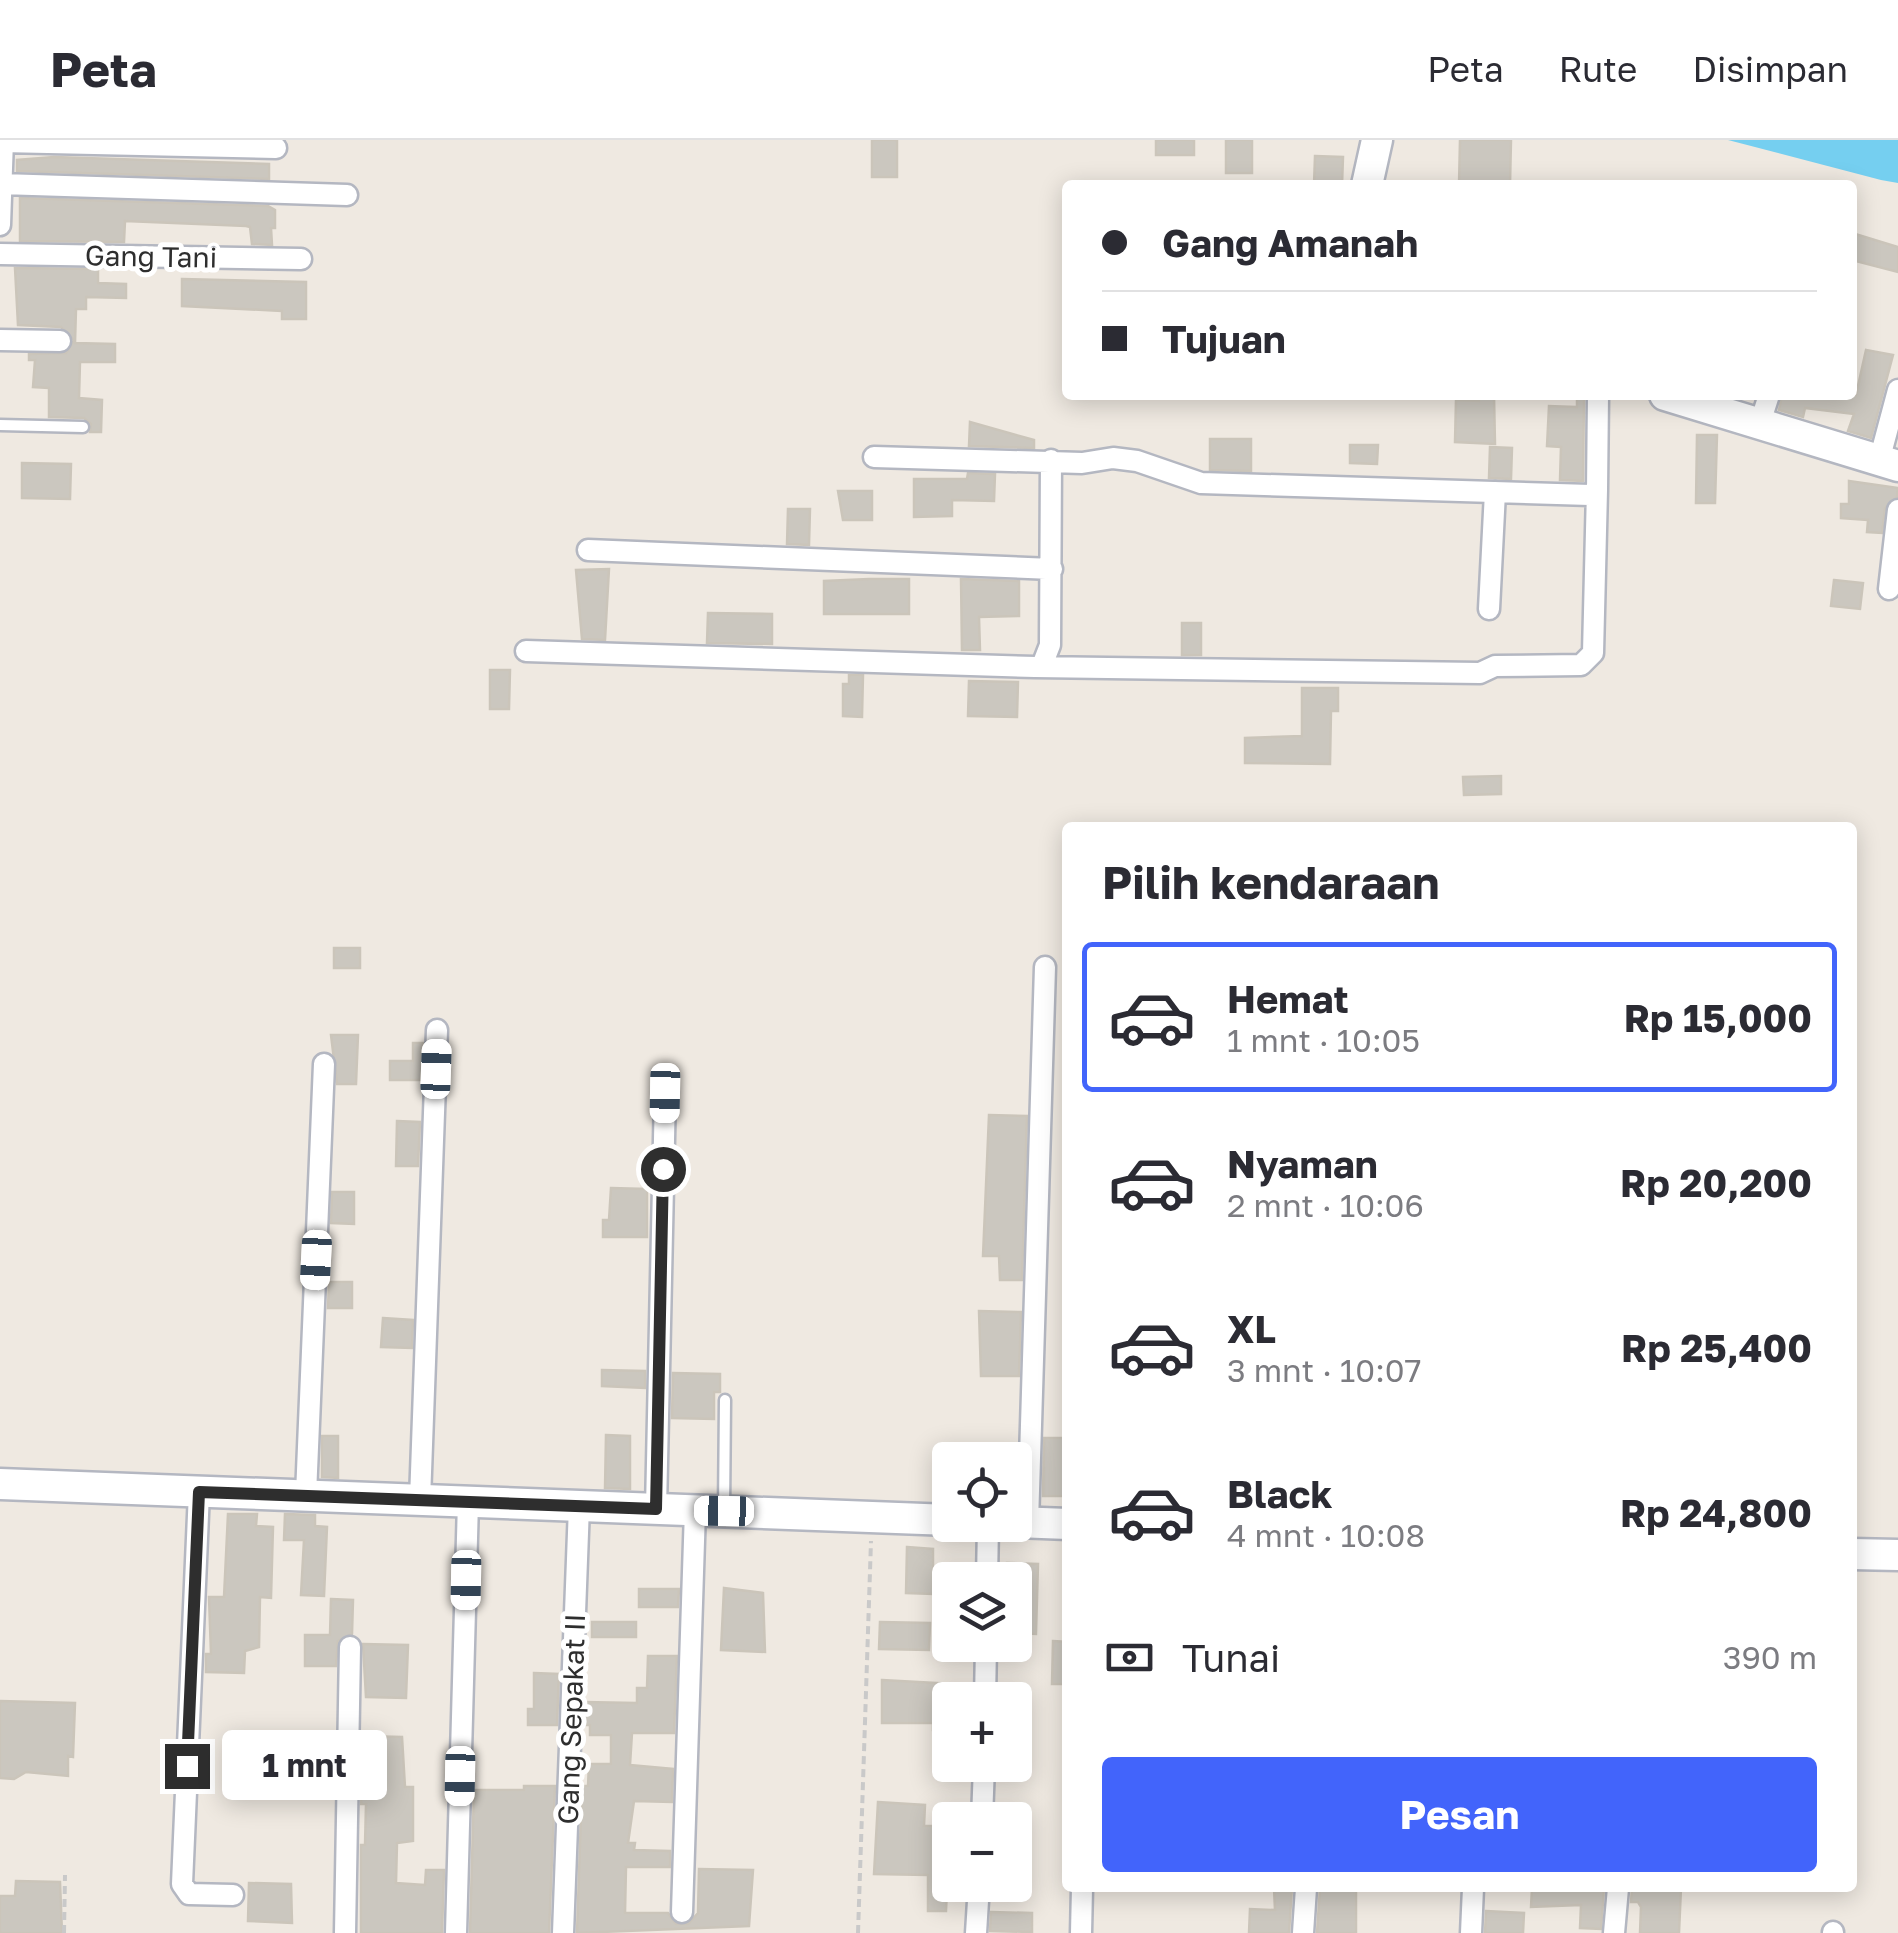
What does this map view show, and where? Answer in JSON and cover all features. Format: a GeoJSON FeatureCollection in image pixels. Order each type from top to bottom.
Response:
{"type":"FeatureCollection","features":[{"type":"Feature","properties":{"kind":"street"},"geometry":{"type":"LineString","coordinates":[[1368,180],[1377,140]]}},
{"type":"Feature","properties":{"kind":"street"},"geometry":{"type":"LineString","coordinates":[[0,225],[2,150],[276,148]]}},
{"type":"Feature","properties":{"kind":"street"},"geometry":{"type":"LineString","coordinates":[[1,184],[347,195]]}},
{"type":"Feature","properties":{"kind":"street","name":"Gang Tani"},"geometry":{"type":"LineString","coordinates":[[0,254],[301,259]]}},
{"type":"Feature","properties":{"kind":"street"},"geometry":{"type":"LineString","coordinates":[[0,340],[60,342]]}},
{"type":"Feature","properties":{"kind":"street"},"geometry":{"type":"LineString","coordinates":[[1679,400],[1888,464],[1898,390]]}},
{"type":"Feature","properties":{"kind":"street"},"geometry":{"type":"LineString","coordinates":[[526,650],[1035,667],[1043,663],[1480,674],[1494,666],[1581,665],[1593,653],[1598,400]]}},
{"type":"Feature","properties":{"kind":"street"},"geometry":{"type":"LineString","coordinates":[[1759,426],[1767,400]]}},
{"type":"Feature","properties":{"kind":"street"},"geometry":{"type":"LineString","coordinates":[[874,457],[1137,461],[1201,483],[1590,495],[1597,490]]}},
{"type":"Feature","properties":{"kind":"street"},"geometry":{"type":"LineString","coordinates":[[1043,663],[1050,645],[1051,460]]}},
{"type":"Feature","properties":{"kind":"street"},"geometry":{"type":"LineString","coordinates":[[1489,609],[1496,492]]}},
{"type":"Feature","properties":{"kind":"street"},"geometry":{"type":"LineString","coordinates":[[1889,589],[1898,510]]}},
{"type":"Feature","properties":{"kind":"street"},"geometry":{"type":"LineString","coordinates":[[588,550],[1052,569]]}},
{"type":"Feature","properties":{"kind":"street"},"geometry":{"type":"LineString","coordinates":[[1025,1442],[1045,967]]}},
{"type":"Feature","properties":{"kind":"street"},"geometry":{"type":"LineString","coordinates":[[420,1500],[437,1030]]}},
{"type":"Feature","properties":{"kind":"street"},"geometry":{"type":"LineString","coordinates":[[306,1496],[324,1064]]}},
{"type":"Feature","properties":{"kind":"street"},"geometry":{"type":"LineString","coordinates":[[656,1509],[665,1093]]}},
{"type":"Feature","properties":{"kind":"street"},"geometry":{"type":"LineString","coordinates":[[0,1484],[932,1519]]}},
{"type":"Feature","properties":{"kind":"street"},"geometry":{"type":"LineString","coordinates":[[199,1492],[182,1884],[189,1894],[233,1895]]}},
{"type":"Feature","properties":{"kind":"street"},"geometry":{"type":"LineString","coordinates":[[456,1933],[468,1502]]}},
{"type":"Feature","properties":{"kind":"street","name":"Gang Sepakat II"},"geometry":{"type":"LineString","coordinates":[[562,1933],[579,1506]]}},
{"type":"Feature","properties":{"kind":"street"},"geometry":{"type":"LineString","coordinates":[[682,1912],[709,1511]]}},
{"type":"Feature","properties":{"kind":"street"},"geometry":{"type":"LineString","coordinates":[[1032,1522],[1062,1524]]}},
{"type":"Feature","properties":{"kind":"street"},"geometry":{"type":"LineString","coordinates":[[1857,1554],[1898,1555]]}},
{"type":"Feature","properties":{"kind":"street"},"geometry":{"type":"LineString","coordinates":[[345,1933],[350,1648]]}},
{"type":"Feature","properties":{"kind":"street"},"geometry":{"type":"LineString","coordinates":[[1081,1933],[1082,1892]]}},
{"type":"Feature","properties":{"kind":"street"},"geometry":{"type":"LineString","coordinates":[[1303,1933],[1306,1892]]}},
{"type":"Feature","properties":{"kind":"street"},"geometry":{"type":"LineString","coordinates":[[1470,1933],[1473,1892]]}},
{"type":"Feature","properties":{"kind":"street"},"geometry":{"type":"LineString","coordinates":[[1614,1933],[1618,1892]]}},
{"type":"Feature","properties":{"kind":"street"},"geometry":{"type":"LineString","coordinates":[[976,1933],[978,1902]]}},
{"type":"Feature","properties":{"kind":"lane"},"geometry":{"type":"LineString","coordinates":[[0,424],[83,427]]}},
{"type":"Feature","properties":{"kind":"lane"},"geometry":{"type":"LineString","coordinates":[[709,1511],[725,1400]]}},
{"type":"Feature","properties":{"kind":"path"},"geometry":{"type":"LineString","coordinates":[[858,1933],[872,1516]]}},
{"type":"Feature","properties":{"kind":"path"},"geometry":{"type":"LineString","coordinates":[[64,1933],[65,1875]]}},
{"type":"Feature","properties":{"kind":"water"},"geometry":{"type":"Polygon","coordinates":[[[1728,140],[1898,140],[1898,183],[1881,180],[1728,140]]]}},
{"type":"Feature","properties":{"kind":"building"},"geometry":{"type":"Polygon","coordinates":[[[872,140],[897,140],[897,177],[872,177],[872,140]]]}},
{"type":"Feature","properties":{"kind":"building"},"geometry":{"type":"Polygon","coordinates":[[[1156,140],[1194,140],[1194,155],[1156,155],[1156,140]]]}},
{"type":"Feature","properties":{"kind":"building"},"geometry":{"type":"Polygon","coordinates":[[[1226,140],[1252,140],[1252,173],[1226,173],[1226,140]]]}},
{"type":"Feature","properties":{"kind":"building"},"geometry":{"type":"Polygon","coordinates":[[[1460,140],[1511,140],[1510,180],[1459,180],[1460,140]]]}},
{"type":"Feature","properties":{"kind":"building"},"geometry":{"type":"Polygon","coordinates":[[[1315,156],[1343,157],[1342,180],[1314,180],[1315,156]]]}},
{"type":"Feature","properties":{"kind":"building"},"geometry":{"type":"Polygon","coordinates":[[[54,157],[269,164],[269,179],[17,171],[17,160],[54,157]]]}},
{"type":"Feature","properties":{"kind":"building"},"geometry":{"type":"Polygon","coordinates":[[[20,198],[268,206],[275,210],[275,228],[271,228],[272,245],[252,244],[250,227],[246,226],[125,221],[124,242],[20,241],[20,198]]]}},
{"type":"Feature","properties":{"kind":"building"},"geometry":{"type":"Polygon","coordinates":[[[1857,235],[1898,247],[1898,272],[1857,261],[1857,235]]]}},
{"type":"Feature","properties":{"kind":"building"},"geometry":{"type":"Polygon","coordinates":[[[15,268],[98,269],[98,283],[126,284],[126,298],[86,297],[86,309],[76,309],[75,343],[115,344],[115,362],[80,362],[79,398],[102,400],[101,432],[90,432],[91,424],[84,418],[49,417],[49,388],[33,387],[35,360],[29,360],[29,354],[66,353],[74,340],[61,327],[18,325],[15,268]]]}},
{"type":"Feature","properties":{"kind":"building"},"geometry":{"type":"Polygon","coordinates":[[[182,279],[306,282],[306,319],[282,319],[282,311],[182,306],[182,279]]]}},
{"type":"Feature","properties":{"kind":"building"},"geometry":{"type":"Polygon","coordinates":[[[1866,350],[1893,355],[1871,438],[1848,431],[1854,414],[1805,408],[1803,417],[1779,410],[1781,400],[1857,400],[1866,350]]]}},
{"type":"Feature","properties":{"kind":"building"},"geometry":{"type":"Polygon","coordinates":[[[1456,400],[1494,400],[1495,444],[1455,442],[1456,400]]]}},
{"type":"Feature","properties":{"kind":"building"},"geometry":{"type":"Polygon","coordinates":[[[1577,400],[1584,400],[1583,481],[1560,480],[1561,447],[1547,446],[1549,406],[1577,407],[1577,400]]]}},
{"type":"Feature","properties":{"kind":"building"},"geometry":{"type":"Polygon","coordinates":[[[970,422],[1034,440],[1034,448],[969,446],[970,422]]]}},
{"type":"Feature","properties":{"kind":"building"},"geometry":{"type":"Polygon","coordinates":[[[1697,435],[1717,435],[1715,503],[1696,503],[1697,435]]]}},
{"type":"Feature","properties":{"kind":"building"},"geometry":{"type":"Polygon","coordinates":[[[1210,439],[1251,439],[1251,471],[1210,470],[1210,439]]]}},
{"type":"Feature","properties":{"kind":"building"},"geometry":{"type":"Polygon","coordinates":[[[1350,445],[1378,445],[1377,464],[1350,463],[1350,445]]]}},
{"type":"Feature","properties":{"kind":"building"},"geometry":{"type":"Polygon","coordinates":[[[1490,447],[1512,448],[1511,479],[1489,478],[1490,447]]]}},
{"type":"Feature","properties":{"kind":"building"},"geometry":{"type":"Polygon","coordinates":[[[22,463],[71,464],[70,499],[22,498],[22,463]]]}},
{"type":"Feature","properties":{"kind":"building"},"geometry":{"type":"Polygon","coordinates":[[[968,473],[995,474],[994,501],[952,500],[952,516],[914,517],[914,479],[967,479],[968,473]]]}},
{"type":"Feature","properties":{"kind":"building"},"geometry":{"type":"Polygon","coordinates":[[[1849,481],[1898,488],[1897,497],[1885,508],[1882,533],[1867,532],[1868,520],[1841,518],[1841,504],[1849,504],[1849,481]]]}},
{"type":"Feature","properties":{"kind":"building"},"geometry":{"type":"Polygon","coordinates":[[[838,491],[872,491],[872,520],[843,520],[838,491]]]}},
{"type":"Feature","properties":{"kind":"building"},"geometry":{"type":"Polygon","coordinates":[[[788,509],[810,509],[809,545],[787,544],[788,509]]]}},
{"type":"Feature","properties":{"kind":"building"},"geometry":{"type":"Polygon","coordinates":[[[609,569],[605,640],[582,639],[576,570],[609,569]]]}},
{"type":"Feature","properties":{"kind":"building"},"geometry":{"type":"Polygon","coordinates":[[[909,579],[909,614],[824,614],[824,581],[909,579]]]}},
{"type":"Feature","properties":{"kind":"building"},"geometry":{"type":"Polygon","coordinates":[[[961,579],[1019,581],[1019,616],[979,617],[980,650],[962,650],[961,579]]]}},
{"type":"Feature","properties":{"kind":"building"},"geometry":{"type":"Polygon","coordinates":[[[1834,580],[1863,583],[1860,609],[1831,606],[1834,580]]]}},
{"type":"Feature","properties":{"kind":"building"},"geometry":{"type":"Polygon","coordinates":[[[708,613],[772,614],[772,644],[707,643],[708,613]]]}},
{"type":"Feature","properties":{"kind":"building"},"geometry":{"type":"Polygon","coordinates":[[[1182,623],[1201,623],[1201,655],[1182,655],[1182,623]]]}},
{"type":"Feature","properties":{"kind":"building"},"geometry":{"type":"Polygon","coordinates":[[[490,670],[510,670],[509,709],[490,709],[490,670]]]}},
{"type":"Feature","properties":{"kind":"building"},"geometry":{"type":"Polygon","coordinates":[[[849,675],[863,675],[862,717],[843,716],[843,684],[849,684],[849,675]]]}},
{"type":"Feature","properties":{"kind":"building"},"geometry":{"type":"Polygon","coordinates":[[[969,681],[1018,682],[1017,717],[968,716],[969,681]]]}},
{"type":"Feature","properties":{"kind":"building"},"geometry":{"type":"Polygon","coordinates":[[[1302,688],[1338,688],[1338,711],[1331,711],[1330,764],[1245,763],[1245,738],[1302,736],[1302,688]]]}},
{"type":"Feature","properties":{"kind":"building"},"geometry":{"type":"Polygon","coordinates":[[[1501,776],[1501,794],[1464,795],[1463,777],[1501,776]]]}},
{"type":"Feature","properties":{"kind":"building"},"geometry":{"type":"Polygon","coordinates":[[[334,948],[360,948],[360,968],[334,968],[334,948]]]}},
{"type":"Feature","properties":{"kind":"building"},"geometry":{"type":"Polygon","coordinates":[[[331,1035],[358,1035],[356,1084],[337,1084],[331,1035]]]}},
{"type":"Feature","properties":{"kind":"building"},"geometry":{"type":"Polygon","coordinates":[[[413,1043],[423,1043],[421,1080],[390,1080],[390,1061],[413,1061],[413,1043]]]}},
{"type":"Feature","properties":{"kind":"building"},"geometry":{"type":"Polygon","coordinates":[[[989,1115],[1027,1116],[1022,1280],[1000,1280],[999,1256],[983,1256],[989,1115]]]}},
{"type":"Feature","properties":{"kind":"building"},"geometry":{"type":"Polygon","coordinates":[[[397,1121],[420,1122],[418,1166],[396,1166],[397,1121]]]}},
{"type":"Feature","properties":{"kind":"building"},"geometry":{"type":"Polygon","coordinates":[[[611,1188],[647,1189],[647,1237],[603,1237],[603,1220],[609,1220],[611,1188]]]}},
{"type":"Feature","properties":{"kind":"building"},"geometry":{"type":"Polygon","coordinates":[[[332,1192],[354,1192],[354,1224],[331,1223],[332,1192]]]}},
{"type":"Feature","properties":{"kind":"building"},"geometry":{"type":"Polygon","coordinates":[[[329,1282],[352,1282],[352,1308],[328,1308],[329,1282]]]}},
{"type":"Feature","properties":{"kind":"building"},"geometry":{"type":"Polygon","coordinates":[[[979,1311],[1021,1312],[1019,1376],[981,1376],[979,1311]]]}},
{"type":"Feature","properties":{"kind":"building"},"geometry":{"type":"Polygon","coordinates":[[[383,1318],[413,1320],[412,1348],[381,1347],[383,1318]]]}},
{"type":"Feature","properties":{"kind":"building"},"geometry":{"type":"Polygon","coordinates":[[[602,1370],[645,1371],[645,1388],[602,1386],[602,1370]]]}},
{"type":"Feature","properties":{"kind":"building"},"geometry":{"type":"Polygon","coordinates":[[[673,1373],[720,1374],[720,1392],[714,1392],[714,1419],[672,1418],[673,1373]]]}},
{"type":"Feature","properties":{"kind":"building"},"geometry":{"type":"Polygon","coordinates":[[[606,1435],[630,1436],[630,1489],[605,1488],[606,1435]]]}},
{"type":"Feature","properties":{"kind":"building"},"geometry":{"type":"Polygon","coordinates":[[[322,1436],[338,1436],[338,1478],[322,1477],[322,1436]]]}},
{"type":"Feature","properties":{"kind":"building"},"geometry":{"type":"Polygon","coordinates":[[[1044,1438],[1062,1438],[1062,1496],[1043,1496],[1044,1438]]]}},
{"type":"Feature","properties":{"kind":"building"},"geometry":{"type":"Polygon","coordinates":[[[228,1514],[257,1514],[256,1526],[273,1527],[271,1598],[260,1597],[259,1647],[245,1651],[244,1673],[206,1672],[206,1654],[211,1654],[209,1597],[224,1597],[228,1514]]]}},
{"type":"Feature","properties":{"kind":"building"},"geometry":{"type":"Polygon","coordinates":[[[285,1514],[315,1515],[315,1526],[327,1527],[324,1596],[301,1595],[304,1540],[284,1540],[285,1514]]]}},
{"type":"Feature","properties":{"kind":"building"},"geometry":{"type":"Polygon","coordinates":[[[907,1547],[933,1549],[932,1594],[906,1593],[907,1547]]]}},
{"type":"Feature","properties":{"kind":"building"},"geometry":{"type":"Polygon","coordinates":[[[1032,1564],[1038,1564],[1036,1634],[1032,1634],[1032,1564]]]}},
{"type":"Feature","properties":{"kind":"building"},"geometry":{"type":"Polygon","coordinates":[[[724,1588],[763,1593],[765,1652],[721,1650],[724,1588]]]}},
{"type":"Feature","properties":{"kind":"building"},"geometry":{"type":"Polygon","coordinates":[[[639,1589],[679,1589],[678,1607],[639,1607],[639,1589]]]}},
{"type":"Feature","properties":{"kind":"building"},"geometry":{"type":"Polygon","coordinates":[[[331,1599],[353,1600],[352,1634],[338,1641],[336,1666],[305,1666],[305,1635],[330,1635],[331,1599]]]}},
{"type":"Feature","properties":{"kind":"building"},"geometry":{"type":"Polygon","coordinates":[[[592,1622],[636,1622],[636,1637],[592,1637],[592,1622]]]}},
{"type":"Feature","properties":{"kind":"building"},"geometry":{"type":"Polygon","coordinates":[[[880,1622],[930,1623],[929,1650],[879,1649],[880,1622]]]}},
{"type":"Feature","properties":{"kind":"building"},"geometry":{"type":"Polygon","coordinates":[[[1053,1641],[1062,1642],[1062,1684],[1052,1684],[1053,1641]]]}},
{"type":"Feature","properties":{"kind":"building"},"geometry":{"type":"Polygon","coordinates":[[[363,1644],[408,1645],[406,1698],[366,1697],[363,1644]]]}},
{"type":"Feature","properties":{"kind":"building"},"geometry":{"type":"Polygon","coordinates":[[[648,1656],[677,1656],[674,1733],[632,1733],[630,1765],[673,1769],[672,1802],[634,1801],[628,1843],[635,1843],[634,1850],[670,1851],[670,1867],[626,1867],[625,1913],[668,1913],[676,1924],[688,1924],[698,1913],[699,1869],[753,1870],[749,1926],[577,1933],[582,1786],[588,1786],[589,1764],[611,1764],[611,1735],[590,1735],[590,1725],[585,1725],[585,1702],[637,1703],[637,1688],[647,1688],[648,1656]]]}},
{"type":"Feature","properties":{"kind":"building"},"geometry":{"type":"Polygon","coordinates":[[[534,1673],[559,1674],[557,1725],[528,1725],[528,1709],[534,1709],[534,1673]]]}},
{"type":"Feature","properties":{"kind":"building"},"geometry":{"type":"Polygon","coordinates":[[[882,1680],[932,1683],[932,1723],[882,1723],[882,1680]]]}},
{"type":"Feature","properties":{"kind":"building"},"geometry":{"type":"Polygon","coordinates":[[[0,1701],[75,1703],[73,1757],[68,1756],[68,1776],[26,1772],[14,1779],[0,1778],[0,1701]]]}},
{"type":"Feature","properties":{"kind":"building"},"geometry":{"type":"Polygon","coordinates":[[[362,1736],[402,1737],[405,1787],[413,1787],[413,1841],[397,1843],[396,1883],[425,1885],[426,1870],[444,1870],[442,1933],[361,1933],[361,1845],[365,1845],[366,1804],[361,1804],[362,1736]]]}},
{"type":"Feature","properties":{"kind":"building"},"geometry":{"type":"Polygon","coordinates":[[[320,1740],[335,1740],[334,1784],[304,1784],[299,1757],[320,1757],[320,1740]]]}},
{"type":"Feature","properties":{"kind":"building"},"geometry":{"type":"Polygon","coordinates":[[[524,1786],[555,1786],[549,1933],[470,1933],[474,1790],[524,1790],[524,1786]]]}},
{"type":"Feature","properties":{"kind":"building"},"geometry":{"type":"Polygon","coordinates":[[[878,1802],[925,1805],[924,1826],[932,1826],[932,1902],[946,1902],[946,1911],[928,1911],[928,1875],[874,1874],[878,1802]]]}},
{"type":"Feature","properties":{"kind":"building"},"geometry":{"type":"Polygon","coordinates":[[[16,1881],[60,1882],[62,1933],[0,1933],[0,1896],[15,1896],[16,1881]]]}},
{"type":"Feature","properties":{"kind":"building"},"geometry":{"type":"Polygon","coordinates":[[[249,1883],[291,1884],[292,1923],[248,1921],[249,1883]]]}},
{"type":"Feature","properties":{"kind":"building"},"geometry":{"type":"Polygon","coordinates":[[[1274,1892],[1292,1892],[1289,1933],[1249,1933],[1250,1909],[1275,1910],[1274,1892]]]}},
{"type":"Feature","properties":{"kind":"building"},"geometry":{"type":"Polygon","coordinates":[[[1320,1892],[1356,1892],[1356,1933],[1317,1933],[1320,1892]]]}},
{"type":"Feature","properties":{"kind":"building"},"geometry":{"type":"Polygon","coordinates":[[[1532,1892],[1604,1892],[1601,1929],[1580,1928],[1581,1905],[1531,1907],[1532,1892]]]}},
{"type":"Feature","properties":{"kind":"building"},"geometry":{"type":"Polygon","coordinates":[[[1632,1892],[1681,1892],[1679,1933],[1640,1933],[1641,1907],[1638,1902],[1631,1902],[1632,1892]]]}},
{"type":"Feature","properties":{"kind":"building"},"geometry":{"type":"Polygon","coordinates":[[[1486,1911],[1524,1913],[1523,1933],[1485,1933],[1486,1911]]]}},
{"type":"Feature","properties":{"kind":"building"},"geometry":{"type":"Polygon","coordinates":[[[991,1912],[1032,1913],[1032,1932],[990,1931],[991,1912]]]}},
{"type":"Feature","properties":{"kind":"route"},"geometry":{"type":"LineString","coordinates":[[187,1766],[199,1492],[656,1509],[663,1169]]}}]}
